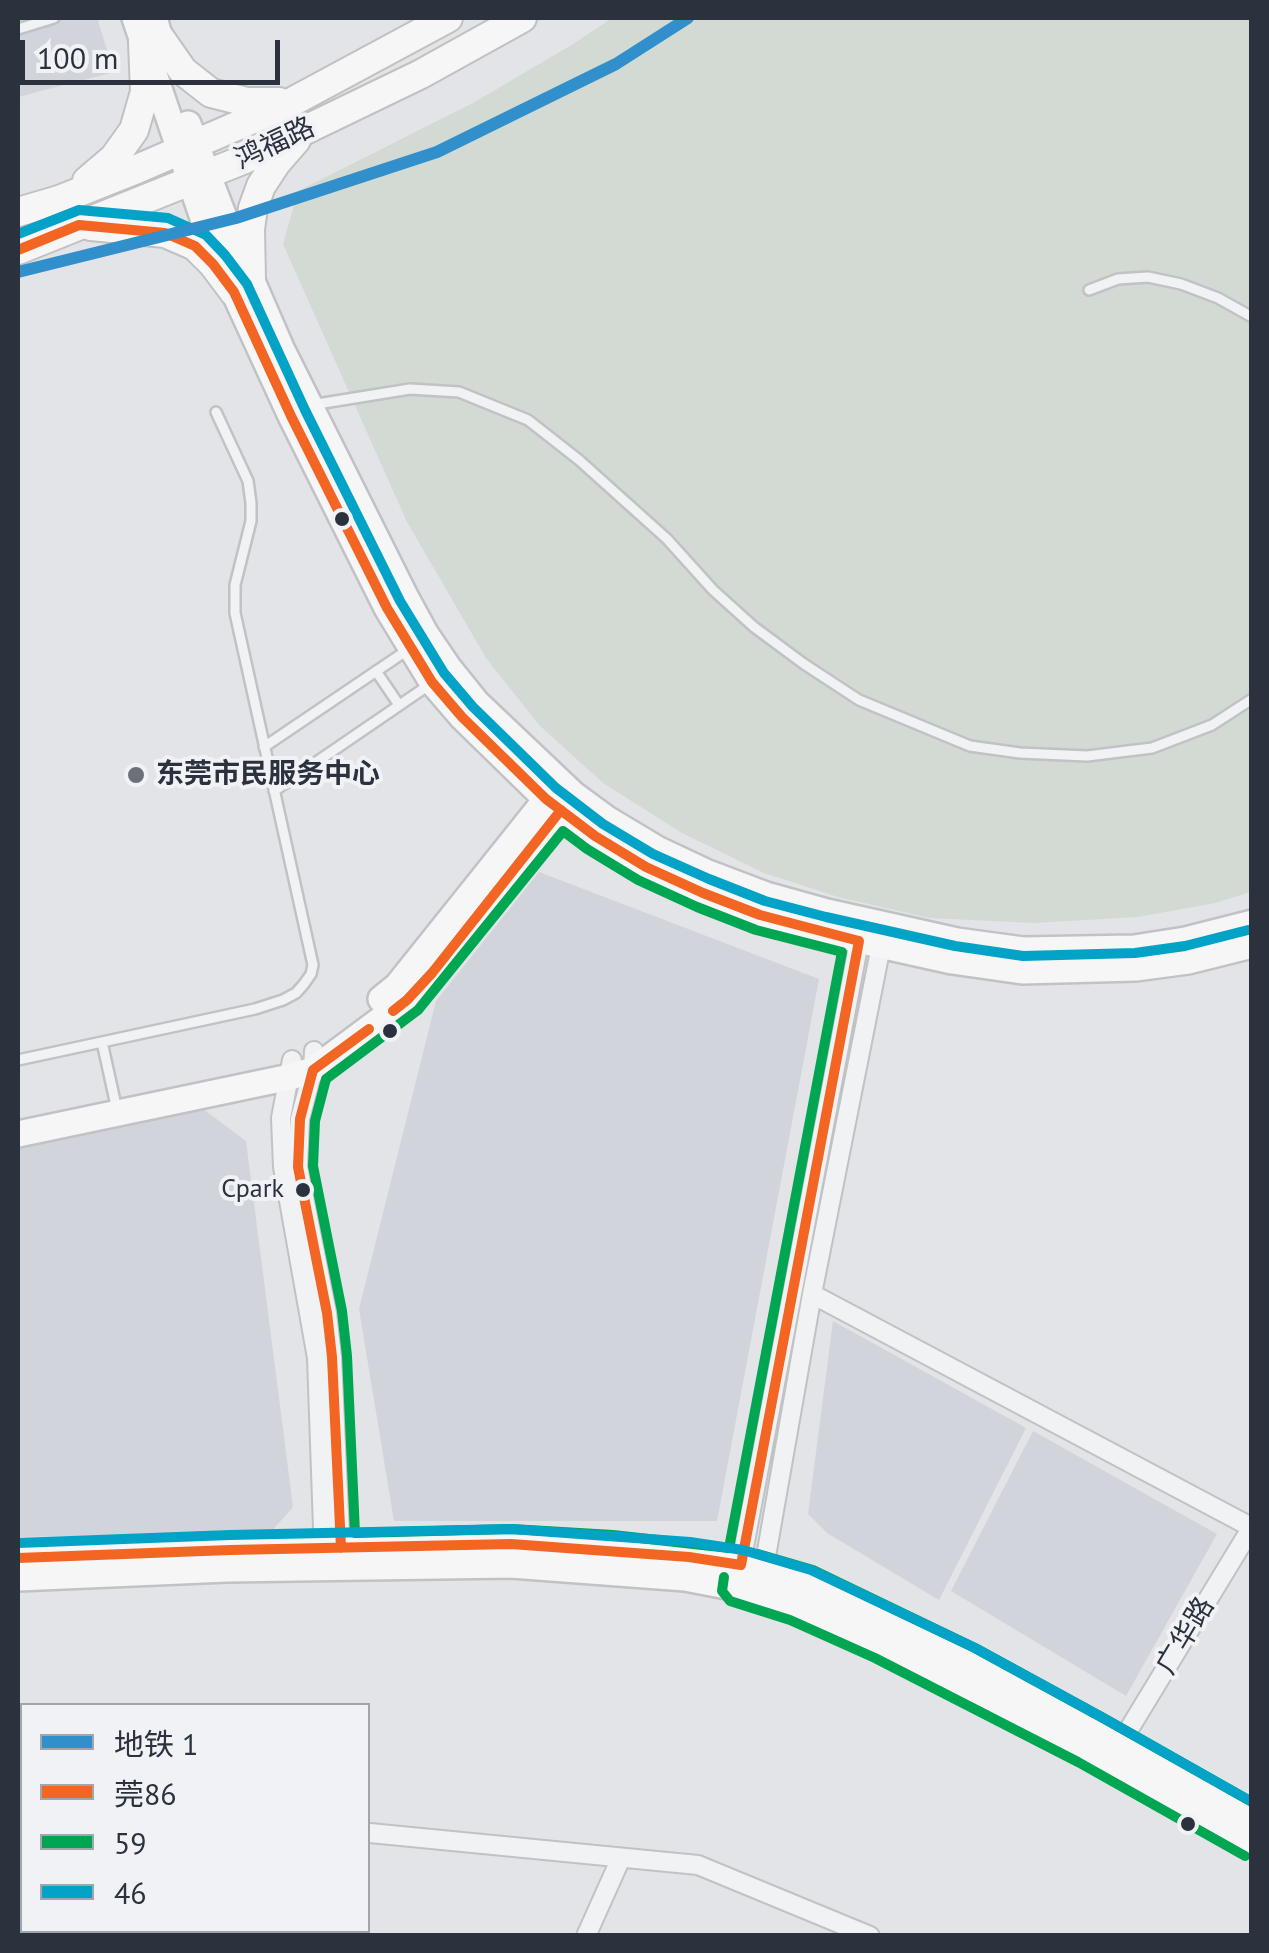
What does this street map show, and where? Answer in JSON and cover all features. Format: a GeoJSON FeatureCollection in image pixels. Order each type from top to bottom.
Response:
{"type":"FeatureCollection","features":[{"type":"Feature","properties":{"kind":"main road","name":"鸿福路"},"geometry":{"type":"LineString","coordinates":[[18,212],[59,200],[290,103],[448,18]]}},
{"type":"Feature","properties":{"kind":"main road","name":"鸿福路"},"geometry":{"type":"LineString","coordinates":[[18,250],[199,178],[304,131],[422,74],[522,18]]}},
{"type":"Feature","properties":{"kind":"main road"},"geometry":{"type":"LineString","coordinates":[[148,29],[183,71],[211,93],[247,102],[290,103]]}},
{"type":"Feature","properties":{"kind":"main road"},"geometry":{"type":"LineString","coordinates":[[59,200],[114,158],[134,130],[145,92],[148,29]]}},
{"type":"Feature","properties":{"kind":"main road"},"geometry":{"type":"LineString","coordinates":[[79,225],[165,233],[195,246],[242,286],[253,208],[261,186],[304,131]]}},
{"type":"Feature","properties":{"kind":"street"},"geometry":{"type":"LineString","coordinates":[[148,29],[199,178],[204,222],[309,405],[406,598],[448,667],[595,836],[646,866],[760,916],[872,933],[1007,948],[1083,950],[1185,940],[1252,923]]}},
{"type":"Feature","properties":{"kind":"street"},"geometry":{"type":"LineString","coordinates":[[242,286],[291,416],[387,608],[432,682],[485,741],[560,797]]}},
{"type":"Feature","properties":{"kind":"street"},"geometry":{"type":"LineString","coordinates":[[18,1134],[116,1106],[302,1064],[407,1000],[560,797]]}},
{"type":"Feature","properties":{"kind":"street"},"geometry":{"type":"LineString","coordinates":[[872,933],[952,961],[1068,971],[1188,961],[1252,945]]}},
{"type":"Feature","properties":{"kind":"street"},"geometry":{"type":"LineString","coordinates":[[750,1580],[812,1294],[872,933]]}},
{"type":"Feature","properties":{"kind":"street"},"geometry":{"type":"LineString","coordinates":[[750,1580],[872,933]]}},
{"type":"Feature","properties":{"kind":"street"},"geometry":{"type":"LineString","coordinates":[[302,1064],[298,1166],[332,1357],[333,1558]]}},
{"type":"Feature","properties":{"kind":"street"},"geometry":{"type":"LineString","coordinates":[[18,1121],[116,1106]]}},
{"type":"Feature","properties":{"kind":"street"},"geometry":{"type":"LineString","coordinates":[[812,1294],[1251,1527]]}},
{"type":"Feature","properties":{"kind":"street","name":"广华路"},"geometry":{"type":"LineString","coordinates":[[1120,1744],[1251,1527]]}},
{"type":"Feature","properties":{"kind":"street"},"geometry":{"type":"LineString","coordinates":[[18,1578],[227,1570],[511,1544],[688,1557],[750,1580],[958,1682],[1252,1844]]}},
{"type":"Feature","properties":{"kind":"street"},"geometry":{"type":"LineString","coordinates":[[18,1558],[333,1558]]}},
{"type":"Feature","properties":{"kind":"street"},"geometry":{"type":"LineString","coordinates":[[750,1580],[806,1584],[909,1632],[1120,1744],[1252,1820]]}},
{"type":"Feature","properties":{"kind":"street"},"geometry":{"type":"LineString","coordinates":[[370,1832],[698,1865],[870,1936]]}},
{"type":"Feature","properties":{"kind":"street"},"geometry":{"type":"LineString","coordinates":[[586,1936],[621,1858]]}},
{"type":"Feature","properties":{"kind":"lane"},"geometry":{"type":"LineString","coordinates":[[18,29],[54,18]]}},
{"type":"Feature","properties":{"kind":"lane"},"geometry":{"type":"LineString","coordinates":[[1089,290],[1118,279],[1148,277],[1218,298],[1252,317]]}},
{"type":"Feature","properties":{"kind":"lane"},"geometry":{"type":"LineString","coordinates":[[309,405],[410,389],[460,392],[528,420],[652,526],[754,627],[804,664],[859,700],[970,746],[1087,756],[1152,748],[1212,725],[1252,699]]}},
{"type":"Feature","properties":{"kind":"lane"},"geometry":{"type":"LineString","coordinates":[[18,1060],[254,1009],[296,993],[311,974],[313,965],[233,599],[251,503],[242,465],[216,412]]}},
{"type":"Feature","properties":{"kind":"lane"},"geometry":{"type":"LineString","coordinates":[[264,747],[411,648]]}},
{"type":"Feature","properties":{"kind":"lane"},"geometry":{"type":"LineString","coordinates":[[376,671],[399,705]]}},
{"type":"Feature","properties":{"kind":"lane"},"geometry":{"type":"LineString","coordinates":[[274,791],[432,682]]}},
{"type":"Feature","properties":{"kind":"lane"},"geometry":{"type":"LineString","coordinates":[[102,1042],[116,1106]]}},
{"type":"Feature","properties":{"kind":"shaded area"},"geometry":{"type":"Polygon","coordinates":[[[18,18],[97,18],[114,72],[18,97],[18,18]]]}},
{"type":"Feature","properties":{"kind":"shaded area"},"geometry":{"type":"Polygon","coordinates":[[[612,18],[1251,18],[1251,892],[1138,917],[1034,923],[929,918],[838,897],[764,873],[682,833],[603,783],[539,725],[486,658],[407,522],[283,244],[298,191],[473,103],[612,18]]]}},
{"type":"Feature","properties":{"kind":"shaded area"},"geometry":{"type":"Polygon","coordinates":[[[539,872],[819,979],[717,1521],[394,1521],[359,1309],[436,1001],[539,872]]]}},
{"type":"Feature","properties":{"kind":"shaded area"},"geometry":{"type":"Polygon","coordinates":[[[203,1109],[246,1141],[293,1507],[271,1532],[18,1537],[18,1147],[203,1109]]]}},
{"type":"Feature","properties":{"kind":"shaded area"},"geometry":{"type":"Polygon","coordinates":[[[833,1321],[1026,1428],[939,1600],[827,1533],[808,1514],[833,1321]]]}},
{"type":"Feature","properties":{"kind":"shaded area"},"geometry":{"type":"Polygon","coordinates":[[[1033,1431],[1217,1534],[1126,1696],[951,1591],[1033,1431]]]}},
{"type":"Feature","properties":{"kind":"metro line","name":"1"},"geometry":{"type":"LineString","coordinates":[[18,272],[236,218],[437,152],[616,64],[688,18]]}},
{"type":"Feature","properties":{"kind":"transit line","name":"46"},"geometry":{"type":"LineString","coordinates":[[18,234],[79,210],[168,218],[206,235],[247,284],[400,601],[444,673],[556,788],[603,824],[653,854],[765,901],[955,946],[1023,956],[1135,953],[1185,946],[1248,930]]}},
{"type":"Feature","properties":{"kind":"transit line","name":"莞86"},"geometry":{"type":"LineString","coordinates":[[18,250],[79,225],[165,233],[195,246],[234,292],[387,608],[432,682],[462,717],[546,799],[595,836],[646,867],[760,915],[859,941]]}},
{"type":"Feature","properties":{"kind":"transit line","name":"莞86"},"geometry":{"type":"LineString","coordinates":[[393,1011],[432,973],[561,810]]}},
{"type":"Feature","properties":{"kind":"transit line","name":"59"},"geometry":{"type":"LineString","coordinates":[[563,831],[638,880],[697,907],[756,930],[842,952],[729,1548],[512,1529],[355,1533],[342,1311],[313,1166],[315,1121],[326,1079],[418,1010],[563,831]]}},
{"type":"Feature","properties":{"kind":"transit line","name":"莞86"},"geometry":{"type":"LineString","coordinates":[[741,1565],[859,941]]}},
{"type":"Feature","properties":{"kind":"transit line","name":"莞86"},"geometry":{"type":"LineString","coordinates":[[341,1548],[332,1357],[298,1167],[300,1119],[313,1070],[369,1029]]}},
{"type":"Feature","properties":{"kind":"transit line","name":"46"},"geometry":{"type":"LineString","coordinates":[[18,1543],[511,1529],[690,1542],[743,1550],[811,1570],[975,1648],[1252,1802]]}},
{"type":"Feature","properties":{"kind":"transit line","name":"莞86"},"geometry":{"type":"LineString","coordinates":[[18,1558],[511,1544],[689,1557],[741,1565]]}},
{"type":"Feature","properties":{"kind":"transit line","name":"59"},"geometry":{"type":"LineString","coordinates":[[758,1554],[813,1570],[975,1648],[1252,1802]]}},
{"type":"Feature","properties":{"kind":"transit line","name":"59"},"geometry":{"type":"LineString","coordinates":[[724,1577],[722,1591],[730,1601],[790,1620],[875,1658],[1078,1762],[1245,1856]]}},
{"type":"Feature","properties":{"kind":"place","name":"东莞市民服务中心"},"geometry":{"type":"Point","coordinates":[136,775]}},
{"type":"Feature","properties":{"kind":"place","name":"Cpark"},"geometry":{"type":"Point","coordinates":[303,1190]}}]}
